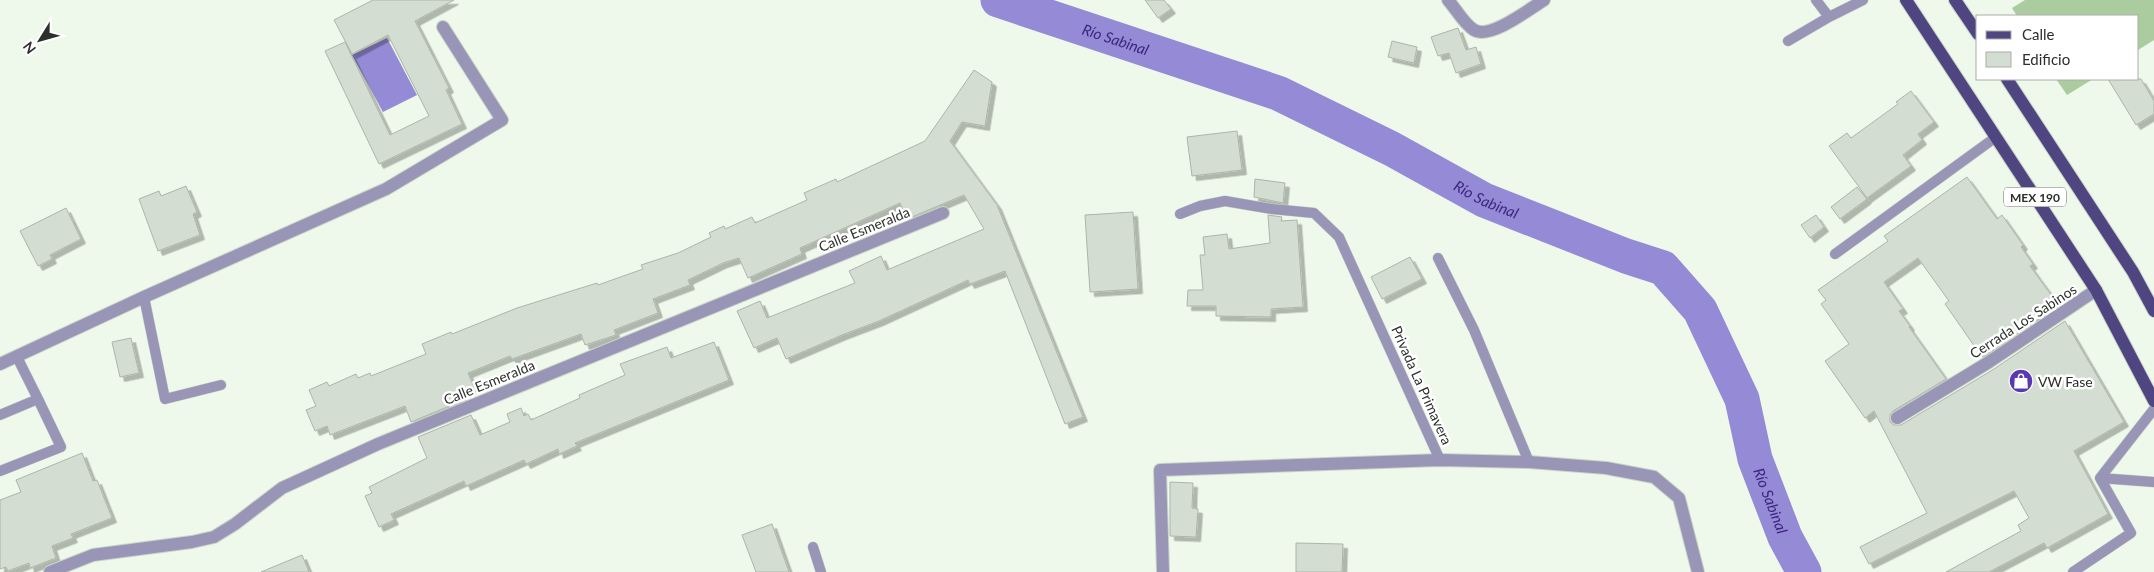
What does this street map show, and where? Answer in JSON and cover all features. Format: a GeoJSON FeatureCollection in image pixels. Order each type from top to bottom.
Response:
{"type":"FeatureCollection","features":[{"type":"Feature","properties":{"kind":"main road","name":"MEX 190"},"geometry":{"type":"LineString","coordinates":[[1906,0],[2096,290],[2154,401]]}},
{"type":"Feature","properties":{"kind":"main road"},"geometry":{"type":"LineString","coordinates":[[1955,0],[1976,31]]}},
{"type":"Feature","properties":{"kind":"main road","name":"MEX 190"},"geometry":{"type":"LineString","coordinates":[[2008,80],[2133,272],[2154,311]]}},
{"type":"Feature","properties":{"kind":"street"},"geometry":{"type":"LineString","coordinates":[[1448,0],[1473,30],[1482,34],[1494,31],[1544,0]]}},
{"type":"Feature","properties":{"kind":"street"},"geometry":{"type":"LineString","coordinates":[[0,364],[144,297],[386,189],[502,120],[443,27]]}},
{"type":"Feature","properties":{"kind":"street","name":"Calle Esmeralda"},"geometry":{"type":"LineString","coordinates":[[50,572],[93,555],[192,542],[214,537],[235,524],[282,488],[378,444],[943,213]]}},
{"type":"Feature","properties":{"kind":"street","name":"Cerrada Los Sabinos"},"geometry":{"type":"LineString","coordinates":[[1897,418],[1966,376],[2096,290]]}},
{"type":"Feature","properties":{"kind":"street"},"geometry":{"type":"LineString","coordinates":[[1163,572],[1160,470],[1440,460]]}},
{"type":"Feature","properties":{"kind":"street","name":"Privada La Primavera"},"geometry":{"type":"LineString","coordinates":[[1440,460],[1529,462],[1606,468],[1654,477],[1679,498],[1698,572]]}},
{"type":"Feature","properties":{"kind":"lane"},"geometry":{"type":"LineString","coordinates":[[1816,0],[1829,18]]}},
{"type":"Feature","properties":{"kind":"lane"},"geometry":{"type":"LineString","coordinates":[[1788,42],[1863,0]]}},
{"type":"Feature","properties":{"kind":"lane"},"geometry":{"type":"LineString","coordinates":[[1835,254],[1996,137]]}},
{"type":"Feature","properties":{"kind":"lane","name":"Privada La Primavera"},"geometry":{"type":"LineString","coordinates":[[1180,214],[1200,206],[1225,201],[1272,209],[1314,213],[1339,237],[1440,460]]}},
{"type":"Feature","properties":{"kind":"lane"},"geometry":{"type":"LineString","coordinates":[[1438,258],[1474,330],[1529,462]]}},
{"type":"Feature","properties":{"kind":"lane"},"geometry":{"type":"LineString","coordinates":[[144,297],[165,398],[221,385]]}},
{"type":"Feature","properties":{"kind":"lane"},"geometry":{"type":"LineString","coordinates":[[0,471],[61,447],[17,357]]}},
{"type":"Feature","properties":{"kind":"lane"},"geometry":{"type":"LineString","coordinates":[[0,416],[38,399]]}},
{"type":"Feature","properties":{"kind":"lane"},"geometry":{"type":"LineString","coordinates":[[2100,478],[2154,409]]}},
{"type":"Feature","properties":{"kind":"lane"},"geometry":{"type":"LineString","coordinates":[[2100,478],[2154,482]]}},
{"type":"Feature","properties":{"kind":"lane"},"geometry":{"type":"LineString","coordinates":[[2074,572],[2131,533],[2100,478]]}},
{"type":"Feature","properties":{"kind":"lane"},"geometry":{"type":"LineString","coordinates":[[813,547],[821,572]]}},
{"type":"Feature","properties":{"kind":"green space"},"geometry":{"type":"Polygon","coordinates":[[[2025,0],[2154,0],[2154,40],[2139,49],[2139,15],[2016,15],[2012,8],[2025,0]]]}},
{"type":"Feature","properties":{"kind":"green space"},"geometry":{"type":"Polygon","coordinates":[[[2057,80],[2091,80],[2067,95],[2057,80]]]}},
{"type":"Feature","properties":{"kind":"shaded area"},"geometry":{"type":"Polygon","coordinates":[[[387,38],[417,95],[383,112],[352,55],[387,38]]]}},
{"type":"Feature","properties":{"kind":"building"},"geometry":{"type":"Polygon","coordinates":[[[373,0],[454,0],[415,21],[449,88],[446,90],[462,124],[379,164],[325,51],[345,42],[390,135],[429,116],[388,35],[352,54],[334,20],[373,0]]]}},
{"type":"Feature","properties":{"kind":"building"},"geometry":{"type":"Polygon","coordinates":[[[1145,0],[1164,0],[1171,9],[1158,18],[1145,0]]]}},
{"type":"Feature","properties":{"kind":"building"},"geometry":{"type":"Polygon","coordinates":[[[1458,28],[1466,50],[1476,47],[1481,64],[1456,73],[1449,53],[1438,56],[1431,37],[1458,28]]]}},
{"type":"Feature","properties":{"kind":"building"},"geometry":{"type":"Polygon","coordinates":[[[1392,41],[1417,47],[1414,63],[1388,57],[1392,41]]]}},
{"type":"Feature","properties":{"kind":"building"},"geometry":{"type":"Polygon","coordinates":[[[974,70],[992,82],[985,126],[962,122],[950,141],[997,205],[1083,417],[1065,424],[1005,271],[970,284],[968,280],[879,321],[786,359],[777,338],[754,348],[737,311],[760,301],[767,318],[855,283],[849,271],[881,256],[887,270],[984,229],[964,195],[907,219],[900,203],[800,248],[802,254],[748,278],[739,258],[723,263],[688,280],[690,285],[653,299],[658,313],[614,330],[616,335],[585,345],[581,334],[512,359],[510,356],[468,373],[474,387],[461,393],[464,400],[411,422],[405,406],[330,435],[327,426],[315,431],[306,410],[316,406],[309,390],[327,382],[329,386],[356,374],[358,378],[370,373],[371,376],[426,354],[422,344],[451,332],[452,334],[517,308],[597,283],[598,285],[643,269],[641,265],[678,253],[711,237],[709,233],[724,226],[725,229],[752,217],[755,223],[807,200],[804,193],[836,179],[837,182],[925,141],[974,70]]]}},
{"type":"Feature","properties":{"kind":"building"},"geometry":{"type":"Polygon","coordinates":[[[2141,79],[2154,101],[2154,114],[2136,125],[2109,80],[2141,79]]]}},
{"type":"Feature","properties":{"kind":"building"},"geometry":{"type":"Polygon","coordinates":[[[1911,91],[1934,122],[1918,134],[1922,140],[1903,155],[1911,166],[1867,198],[1829,146],[1847,133],[1851,138],[1898,104],[1896,102],[1911,91]]]}},
{"type":"Feature","properties":{"kind":"building"},"geometry":{"type":"Polygon","coordinates":[[[1237,131],[1242,170],[1192,176],[1187,137],[1237,131]]]}},
{"type":"Feature","properties":{"kind":"building"},"geometry":{"type":"Polygon","coordinates":[[[1967,177],[1997,219],[2002,215],[2023,245],[2021,247],[2033,264],[2030,266],[2052,296],[2057,307],[1982,357],[1945,304],[1949,301],[1918,258],[1884,282],[1903,309],[1899,311],[1909,327],[1946,379],[1893,411],[1890,415],[1890,422],[1894,425],[1901,425],[1994,369],[2065,321],[2124,422],[2074,451],[2108,514],[2047,548],[2044,543],[1989,572],[1946,572],[2021,531],[2018,525],[2029,518],[2014,491],[1869,564],[1860,547],[1927,513],[1874,411],[1865,418],[1825,361],[1849,344],[1821,304],[1826,300],[1818,290],[1888,241],[1884,236],[1967,177]]]}},
{"type":"Feature","properties":{"kind":"building"},"geometry":{"type":"Polygon","coordinates":[[[1255,179],[1285,183],[1283,203],[1254,197],[1255,179]]]}},
{"type":"Feature","properties":{"kind":"building"},"geometry":{"type":"Polygon","coordinates":[[[186,186],[197,212],[193,214],[200,235],[158,251],[139,199],[159,191],[161,196],[186,186]]]}},
{"type":"Feature","properties":{"kind":"building"},"geometry":{"type":"Polygon","coordinates":[[[1857,187],[1867,199],[1840,219],[1831,207],[1857,187]]]}},
{"type":"Feature","properties":{"kind":"building"},"geometry":{"type":"Polygon","coordinates":[[[66,208],[81,239],[50,255],[52,259],[38,266],[20,231],[66,208]]]}},
{"type":"Feature","properties":{"kind":"building"},"geometry":{"type":"Polygon","coordinates":[[[1133,212],[1138,289],[1090,292],[1085,215],[1133,212]]]}},
{"type":"Feature","properties":{"kind":"building"},"geometry":{"type":"Polygon","coordinates":[[[1268,215],[1282,217],[1281,221],[1297,220],[1303,307],[1271,309],[1271,317],[1216,316],[1216,306],[1187,306],[1188,290],[1203,290],[1200,255],[1205,255],[1203,237],[1227,234],[1229,249],[1270,243],[1268,215]]]}},
{"type":"Feature","properties":{"kind":"building"},"geometry":{"type":"Polygon","coordinates":[[[1816,215],[1824,227],[1810,238],[1801,225],[1816,215]]]}},
{"type":"Feature","properties":{"kind":"building"},"geometry":{"type":"Polygon","coordinates":[[[1410,257],[1422,279],[1382,299],[1371,277],[1410,257]]]}},
{"type":"Feature","properties":{"kind":"building"},"geometry":{"type":"Polygon","coordinates":[[[131,338],[139,373],[120,377],[112,342],[131,338]]]}},
{"type":"Feature","properties":{"kind":"building"},"geometry":{"type":"Polygon","coordinates":[[[714,342],[729,380],[575,443],[577,446],[559,454],[558,449],[526,464],[524,460],[466,486],[464,481],[391,514],[394,520],[379,527],[365,496],[372,493],[369,487],[427,458],[418,437],[471,415],[480,435],[510,422],[507,414],[521,408],[524,416],[528,414],[531,420],[580,398],[579,395],[625,375],[620,364],[667,347],[671,358],[714,342]]]}},
{"type":"Feature","properties":{"kind":"building"},"geometry":{"type":"Polygon","coordinates":[[[82,453],[93,481],[97,480],[112,518],[71,534],[73,538],[52,546],[56,558],[30,568],[29,563],[8,571],[6,567],[0,569],[0,500],[21,492],[16,480],[82,453]]]}},
{"type":"Feature","properties":{"kind":"building"},"geometry":{"type":"Polygon","coordinates":[[[1170,482],[1193,483],[1192,508],[1198,509],[1196,537],[1170,536],[1170,482]]]}},
{"type":"Feature","properties":{"kind":"building"},"geometry":{"type":"Polygon","coordinates":[[[772,524],[789,572],[756,572],[742,535],[772,524]]]}},
{"type":"Feature","properties":{"kind":"building"},"geometry":{"type":"Polygon","coordinates":[[[1296,543],[1343,544],[1342,572],[1296,572],[1296,543]]]}},
{"type":"Feature","properties":{"kind":"building"},"geometry":{"type":"Polygon","coordinates":[[[302,555],[309,572],[261,572],[302,555]]]}},
{"type":"Feature","properties":{"kind":"waterway","name":"Río Sabinal"},"geometry":{"type":"LineString","coordinates":[[998,0],[1278,93],[1392,149],[1484,200],[1626,256],[1663,268],[1700,310],[1742,399],[1755,459],[1785,537],[1804,572]]}},
{"type":"Feature","properties":{"kind":"place","name":"VW Fase"},"geometry":{"type":"Point","coordinates":[2021,381]}}]}
